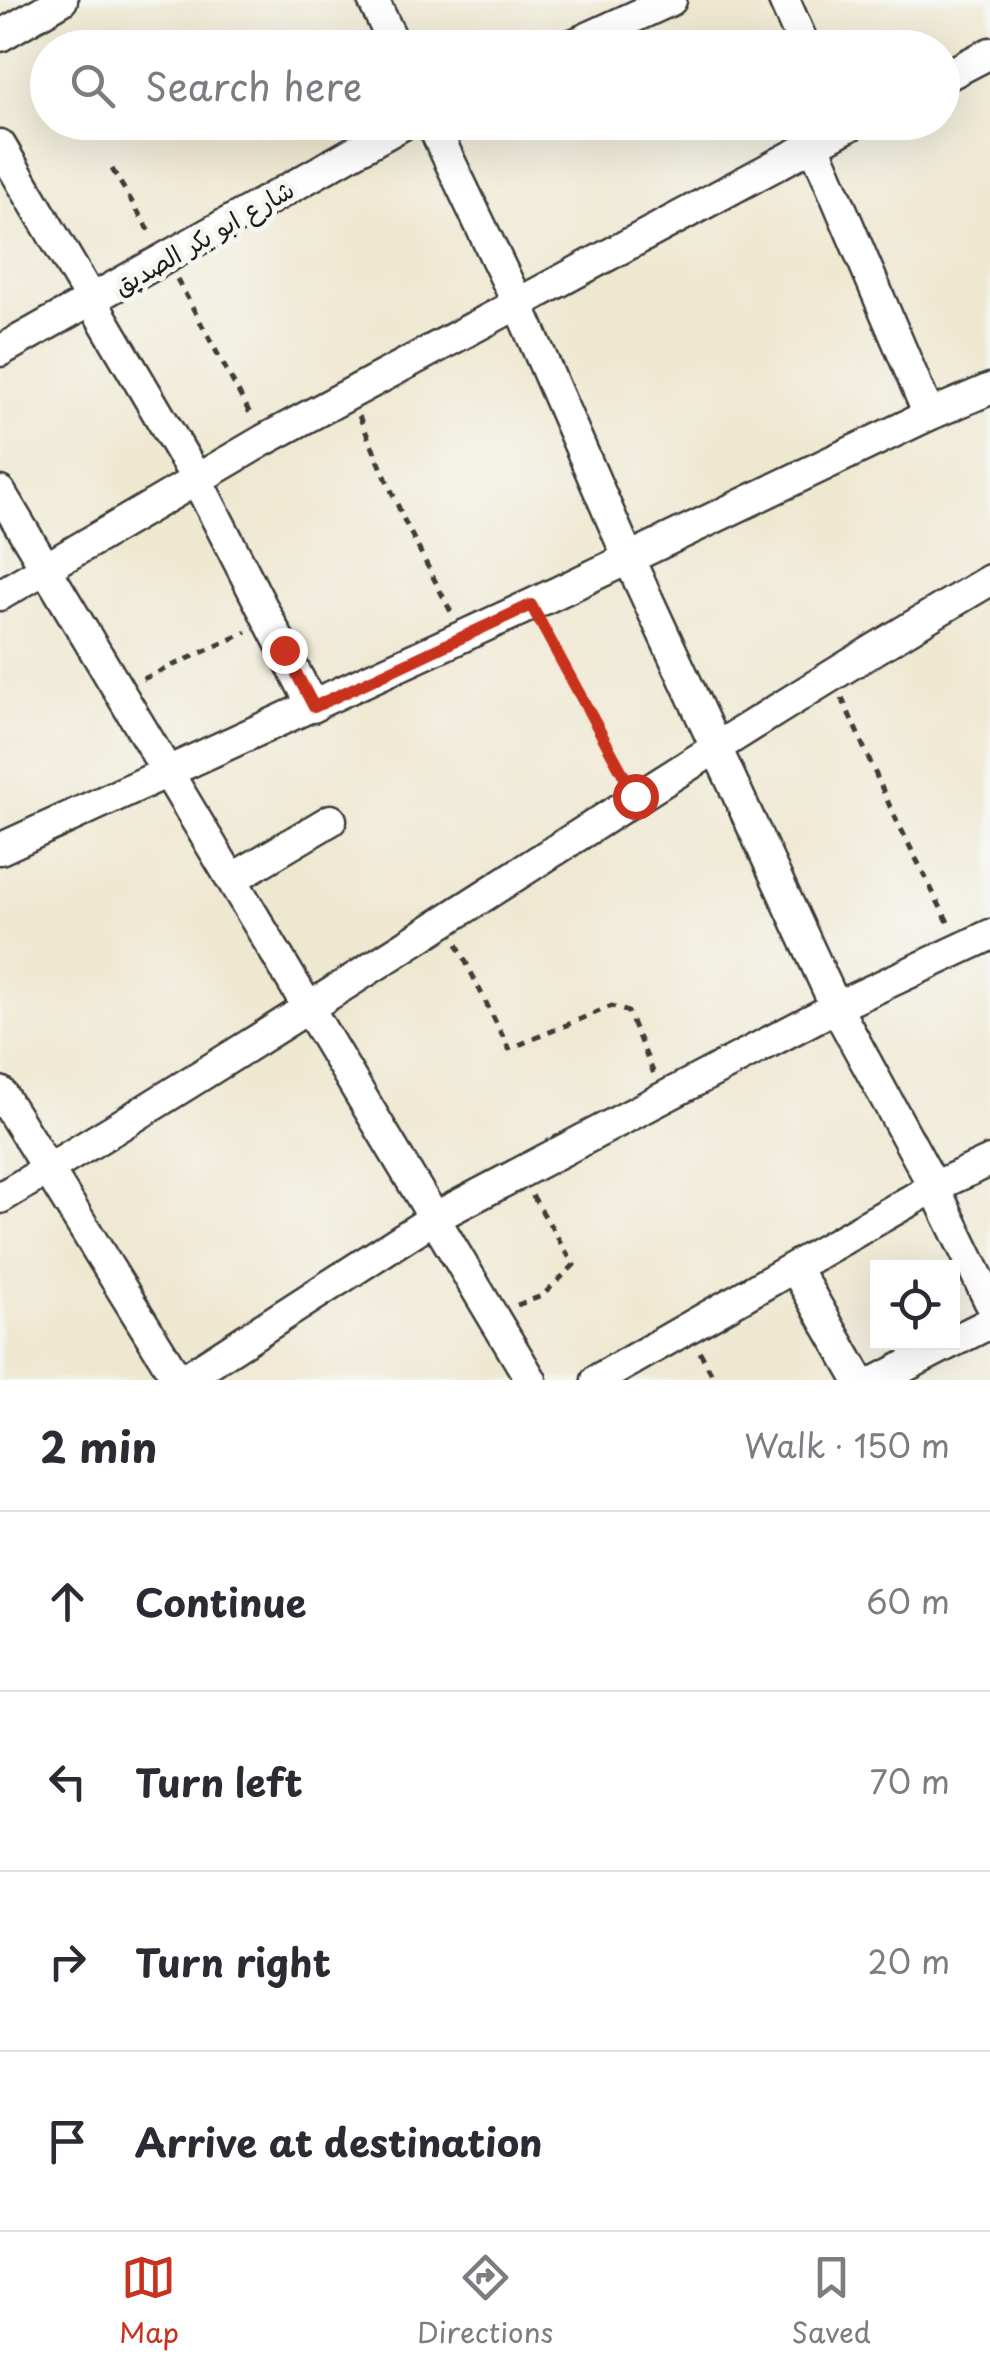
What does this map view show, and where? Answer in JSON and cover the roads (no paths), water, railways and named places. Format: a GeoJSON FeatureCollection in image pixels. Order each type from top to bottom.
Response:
{"type":"FeatureCollection","features":[{"type":"Feature","properties":{"kind":"street"},"geometry":{"type":"LineString","coordinates":[[0,36],[62,0]]}},
{"type":"Feature","properties":{"kind":"street"},"geometry":{"type":"LineString","coordinates":[[373,0],[387,30]]}},
{"type":"Feature","properties":{"kind":"street"},"geometry":{"type":"LineString","coordinates":[[605,30],[671,0]]}},
{"type":"Feature","properties":{"kind":"street"},"geometry":{"type":"LineString","coordinates":[[784,0],[797,30]]}},
{"type":"Feature","properties":{"kind":"street"},"geometry":{"type":"LineString","coordinates":[[960,69],[990,53]]}},
{"type":"Feature","properties":{"kind":"street","name":"شارع ابو بكر الصديق"},"geometry":{"type":"LineString","coordinates":[[0,351],[374,140]]}},
{"type":"Feature","properties":{"kind":"street"},"geometry":{"type":"LineString","coordinates":[[441,140],[836,1007],[934,1187],[990,1302]]}},
{"type":"Feature","properties":{"kind":"street"},"geometry":{"type":"LineString","coordinates":[[0,595],[264,440],[519,306],[819,140]]}},
{"type":"Feature","properties":{"kind":"street"},"geometry":{"type":"LineString","coordinates":[[840,140],[929,414]]}},
{"type":"Feature","properties":{"kind":"street"},"geometry":{"type":"LineString","coordinates":[[0,145],[196,478],[314,707]]}},
{"type":"Feature","properties":{"kind":"street"},"geometry":{"type":"LineString","coordinates":[[0,849],[314,707],[929,414],[990,389]]}},
{"type":"Feature","properties":{"kind":"street"},"geometry":{"type":"LineString","coordinates":[[0,492],[531,1380]]}},
{"type":"Feature","properties":{"kind":"street"},"geometry":{"type":"LineString","coordinates":[[0,1198],[309,1008],[715,746],[990,580]]}},
{"type":"Feature","properties":{"kind":"street"},"geometry":{"type":"LineString","coordinates":[[232,879],[331,820]]}},
{"type":"Feature","properties":{"kind":"street"},"geometry":{"type":"LineString","coordinates":[[0,1092],[180,1380],[436,1217],[836,1007],[990,935]]}},
{"type":"Feature","properties":{"kind":"street"},"geometry":{"type":"LineString","coordinates":[[597,1380],[934,1187],[990,1160]]}},
{"type":"Feature","properties":{"kind":"street"},"geometry":{"type":"LineString","coordinates":[[794,1268],[859,1380]]}},
{"type":"Feature","properties":{"kind":"street"},"geometry":{"type":"LineString","coordinates":[[960,1338],[990,1323]]}},
{"type":"Feature","properties":{"kind":"street"},"geometry":{"type":"LineString","coordinates":[[880,1380],[937,1350]]}}]}
